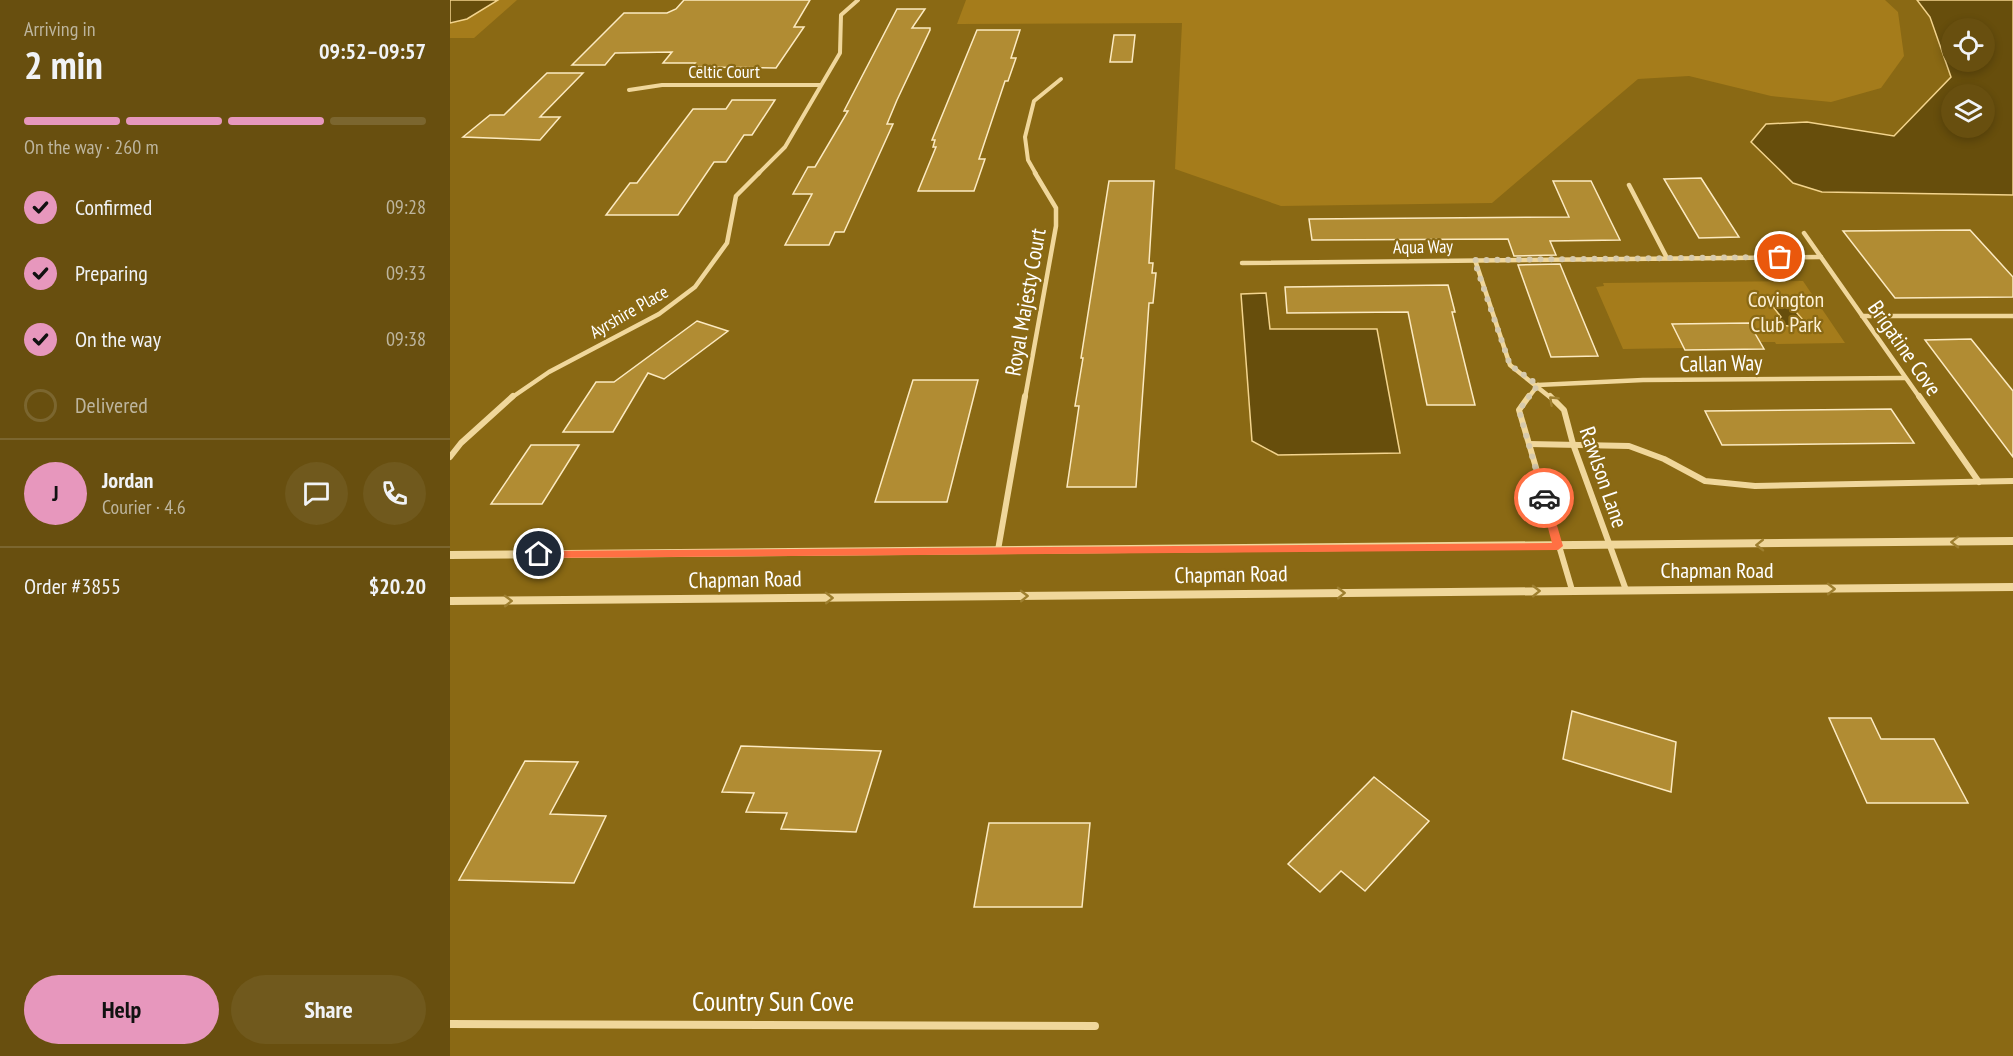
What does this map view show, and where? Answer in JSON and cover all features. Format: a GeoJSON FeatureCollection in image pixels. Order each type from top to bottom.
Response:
{"type":"FeatureCollection","features":[{"type":"Feature","properties":{"kind":"street","name":"Ayrshire Place"},"geometry":{"type":"LineString","coordinates":[[450,457],[477,427],[520,391],[549,372],[659,314],[695,287],[727,243],[736,196],[785,147],[840,53],[841,15],[858,0]]}},
{"type":"Feature","properties":{"kind":"street","name":"Royal Majesty Court"},"geometry":{"type":"LineString","coordinates":[[998,550],[1056,226],[1056,208],[1028,160],[1025,137],[1034,101],[1061,79]]}},
{"type":"Feature","properties":{"kind":"street","name":"Celtic Court"},"geometry":{"type":"LineString","coordinates":[[629,90],[662,85],[820,85]]}},
{"type":"Feature","properties":{"kind":"street"},"geometry":{"type":"LineString","coordinates":[[1629,184],[1667,258]]}},
{"type":"Feature","properties":{"kind":"street","name":"Brigatine Cove"},"geometry":{"type":"LineString","coordinates":[[1804,233],[1980,482]]}},
{"type":"Feature","properties":{"kind":"street","name":"Aqua Way"},"geometry":{"type":"LineString","coordinates":[[1242,262],[1821,257]]}},
{"type":"Feature","properties":{"kind":"street","name":"Rawlson Lane"},"geometry":{"type":"LineString","coordinates":[[1474,260],[1510,365],[1538,385],[1564,410],[1573,444],[1626,590]]}},
{"type":"Feature","properties":{"kind":"street"},"geometry":{"type":"LineString","coordinates":[[1862,316],[2013,316]]}},
{"type":"Feature","properties":{"kind":"street","name":"Callan Way"},"geometry":{"type":"LineString","coordinates":[[1538,385],[1643,380],[1905,378]]}},
{"type":"Feature","properties":{"kind":"street"},"geometry":{"type":"LineString","coordinates":[[1538,385],[1519,410],[1572,590]]}},
{"type":"Feature","properties":{"kind":"street"},"geometry":{"type":"LineString","coordinates":[[1529,444],[1629,446],[1664,459],[1705,481],[1755,486],[2013,481]]}},
{"type":"Feature","properties":{"kind":"street","name":"Chapman Road"},"geometry":{"type":"LineString","coordinates":[[450,555],[2013,542]]}},
{"type":"Feature","properties":{"kind":"street","name":"Chapman Road"},"geometry":{"type":"LineString","coordinates":[[450,602],[2013,587]]}},
{"type":"Feature","properties":{"kind":"street","name":"Country Sun Cove"},"geometry":{"type":"LineString","coordinates":[[450,1024],[1095,1026]]}},
{"type":"Feature","properties":{"kind":"green space"},"geometry":{"type":"Polygon","coordinates":[[[498,0],[517,0],[474,38],[450,38],[450,23],[467,19],[498,0]]]}},
{"type":"Feature","properties":{"kind":"green space"},"geometry":{"type":"Polygon","coordinates":[[[966,0],[1885,0],[1898,12],[1904,56],[1881,88],[1831,102],[1771,96],[1689,76],[1638,79],[1492,203],[1281,206],[1175,169],[1182,23],[957,24],[966,0]]]}},
{"type":"Feature","properties":{"kind":"green space","name":"Covington Club Park"},"geometry":{"type":"Polygon","coordinates":[[[1803,281],[1845,343],[1776,344],[1673,324],[1684,348],[1623,349],[1596,287],[1604,286],[1603,283],[1803,281]]]}},
{"type":"Feature","properties":{"kind":"shaded area"},"geometry":{"type":"Polygon","coordinates":[[[450,0],[498,0],[467,19],[450,23],[450,0]]]}},
{"type":"Feature","properties":{"kind":"shaded area"},"geometry":{"type":"Polygon","coordinates":[[[1917,0],[2013,0],[2013,195],[1822,192],[1793,183],[1751,142],[1766,124],[1807,122],[1894,136],[1941,87],[1941,138],[1995,138],[1995,84],[1944,84],[1951,77],[1949,72],[1995,72],[1995,18],[1941,18],[1941,48],[1930,17],[1917,0]]]}},
{"type":"Feature","properties":{"kind":"shaded area"},"geometry":{"type":"Polygon","coordinates":[[[1266,293],[1270,329],[1377,329],[1400,453],[1278,455],[1252,441],[1241,294],[1266,293]]]}},
{"type":"Feature","properties":{"kind":"shaded area"},"geometry":{"type":"Polygon","coordinates":[[[1773,302],[1790,305],[1803,320],[1796,327],[1781,325],[1778,320],[1781,317],[1771,304],[1773,302]]]}},
{"type":"Feature","properties":{"kind":"building"},"geometry":{"type":"Polygon","coordinates":[[[684,0],[810,0],[794,27],[804,27],[776,68],[691,67],[695,63],[663,63],[672,52],[615,53],[605,65],[572,65],[624,13],[667,13],[676,9],[684,0]]]}},
{"type":"Feature","properties":{"kind":"building"},"geometry":{"type":"Polygon","coordinates":[[[897,9],[925,9],[912,28],[930,28],[930,30],[897,100],[887,124],[893,124],[844,232],[835,232],[829,245],[785,245],[812,194],[793,194],[808,167],[815,167],[848,111],[844,111],[897,9]]]}},
{"type":"Feature","properties":{"kind":"building"},"geometry":{"type":"Polygon","coordinates":[[[977,30],[1020,30],[1011,58],[1016,58],[1008,81],[1005,81],[979,159],[985,159],[974,191],[918,191],[936,147],[933,147],[935,140],[932,140],[977,30]]]}},
{"type":"Feature","properties":{"kind":"building"},"geometry":{"type":"Polygon","coordinates":[[[1114,35],[1135,35],[1132,62],[1110,62],[1114,35]]]}},
{"type":"Feature","properties":{"kind":"building"},"geometry":{"type":"Polygon","coordinates":[[[547,73],[583,73],[540,117],[560,117],[540,140],[463,137],[490,115],[504,115],[547,73]]]}},
{"type":"Feature","properties":{"kind":"building"},"geometry":{"type":"Polygon","coordinates":[[[732,100],[775,100],[752,135],[744,135],[726,162],[714,162],[678,215],[606,215],[630,183],[637,183],[693,109],[726,109],[732,100]]]}},
{"type":"Feature","properties":{"kind":"building"},"geometry":{"type":"Polygon","coordinates":[[[1701,178],[1739,237],[1699,238],[1664,179],[1701,178]]]}},
{"type":"Feature","properties":{"kind":"building"},"geometry":{"type":"Polygon","coordinates":[[[1109,181],[1154,181],[1149,263],[1153,263],[1152,273],[1156,273],[1153,303],[1149,303],[1136,487],[1067,487],[1079,406],[1075,406],[1083,358],[1081,358],[1109,181]]]}},
{"type":"Feature","properties":{"kind":"building"},"geometry":{"type":"Polygon","coordinates":[[[1553,181],[1591,181],[1620,240],[1550,241],[1556,255],[1514,256],[1508,239],[1312,240],[1309,219],[1569,217],[1553,181]]]}},
{"type":"Feature","properties":{"kind":"building"},"geometry":{"type":"Polygon","coordinates":[[[1970,230],[2013,277],[2013,297],[1895,298],[1843,231],[1970,230]]]}},
{"type":"Feature","properties":{"kind":"building"},"geometry":{"type":"Polygon","coordinates":[[[1560,264],[1598,356],[1551,357],[1518,265],[1560,264]]]}},
{"type":"Feature","properties":{"kind":"building"},"geometry":{"type":"Polygon","coordinates":[[[1448,285],[1455,312],[1452,312],[1475,405],[1427,405],[1408,312],[1287,313],[1285,287],[1448,285]]]}},
{"type":"Feature","properties":{"kind":"building"},"geometry":{"type":"Polygon","coordinates":[[[697,321],[728,331],[664,379],[648,373],[613,432],[563,432],[596,382],[614,382],[697,321]]]}},
{"type":"Feature","properties":{"kind":"building"},"geometry":{"type":"Polygon","coordinates":[[[1749,323],[1764,349],[1685,350],[1672,324],[1749,323]]]}},
{"type":"Feature","properties":{"kind":"building"},"geometry":{"type":"Polygon","coordinates":[[[1971,339],[2013,391],[2013,457],[1925,340],[1971,339]]]}},
{"type":"Feature","properties":{"kind":"building"},"geometry":{"type":"Polygon","coordinates":[[[913,380],[978,380],[947,502],[875,502],[913,380]]]}},
{"type":"Feature","properties":{"kind":"building"},"geometry":{"type":"Polygon","coordinates":[[[1891,409],[1914,443],[1722,445],[1705,411],[1891,409]]]}},
{"type":"Feature","properties":{"kind":"building"},"geometry":{"type":"Polygon","coordinates":[[[531,445],[579,445],[542,504],[491,504],[531,445]]]}},
{"type":"Feature","properties":{"kind":"building"},"geometry":{"type":"Polygon","coordinates":[[[1572,711],[1676,742],[1671,792],[1563,759],[1572,711]]]}},
{"type":"Feature","properties":{"kind":"building"},"geometry":{"type":"Polygon","coordinates":[[[1829,718],[1871,718],[1881,739],[1934,739],[1968,803],[1867,803],[1829,718]]]}},
{"type":"Feature","properties":{"kind":"building"},"geometry":{"type":"Polygon","coordinates":[[[741,746],[881,751],[856,832],[781,829],[787,813],[746,812],[754,793],[722,792],[741,746]]]}},
{"type":"Feature","properties":{"kind":"building"},"geometry":{"type":"Polygon","coordinates":[[[525,761],[578,762],[550,814],[606,816],[574,883],[459,880],[525,761]]]}},
{"type":"Feature","properties":{"kind":"building"},"geometry":{"type":"Polygon","coordinates":[[[1374,777],[1429,821],[1365,891],[1341,871],[1320,892],[1288,864],[1374,777]]]}},
{"type":"Feature","properties":{"kind":"building"},"geometry":{"type":"Polygon","coordinates":[[[989,823],[1090,823],[1082,907],[974,907],[989,823]]]}},
{"type":"Feature","properties":{"kind":"way so far"},"geometry":{"type":"LineString","coordinates":[[1544,498],[1519,410],[1538,385],[1510,365],[1474,260],[1780,257]]}},
{"type":"Feature","properties":{"kind":"route"},"geometry":{"type":"LineString","coordinates":[[539,554],[1558,546],[1544,498]]}}]}
